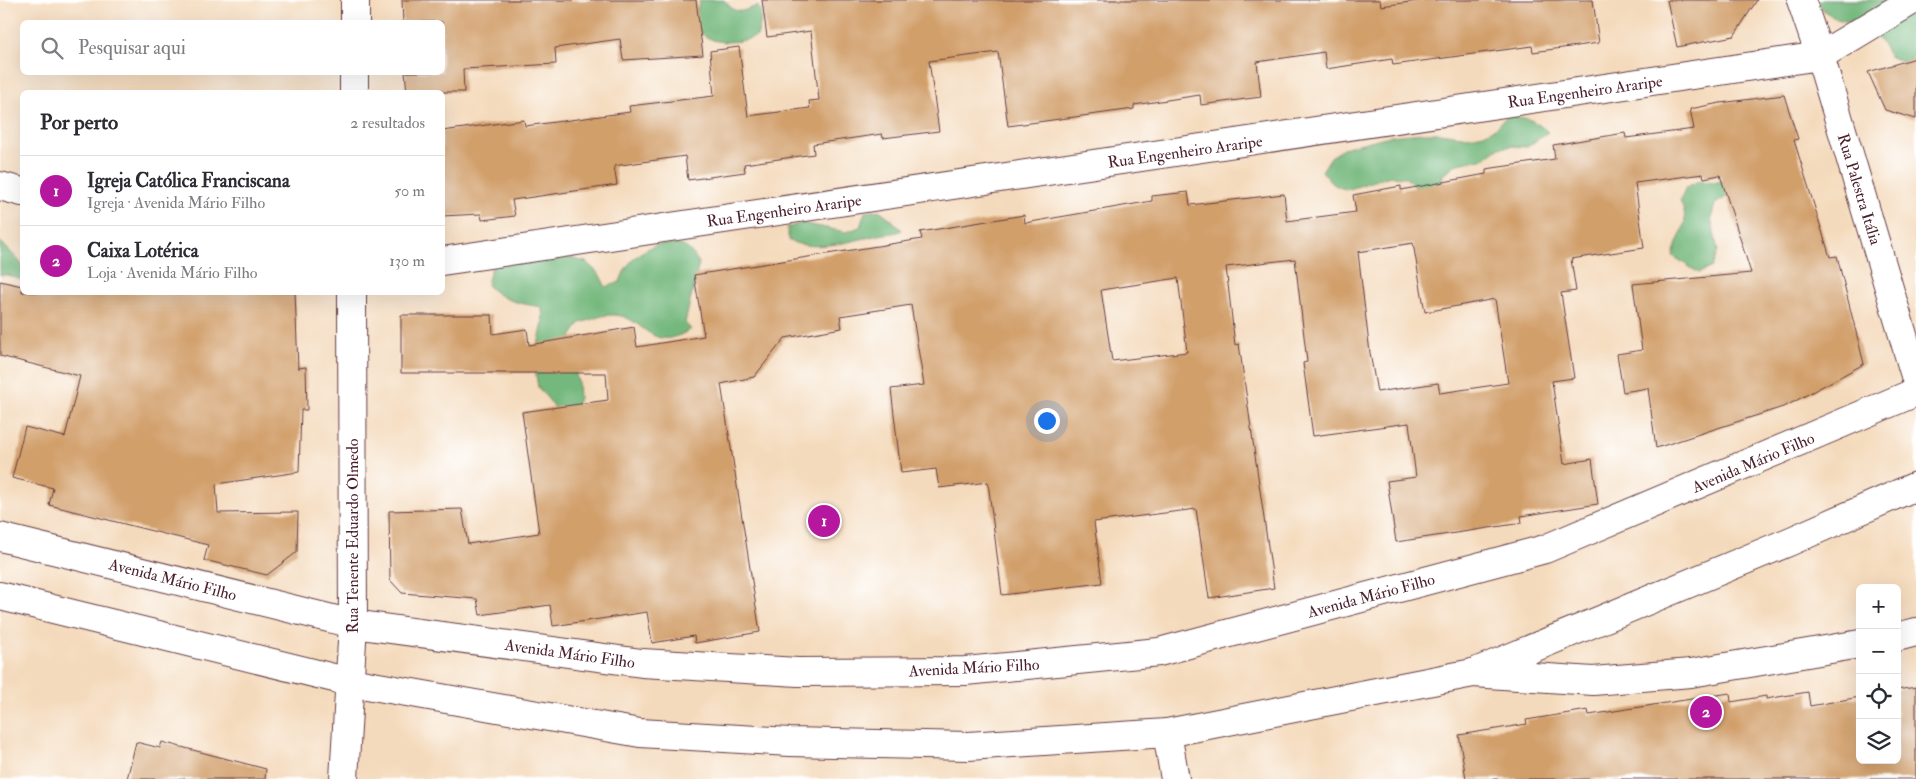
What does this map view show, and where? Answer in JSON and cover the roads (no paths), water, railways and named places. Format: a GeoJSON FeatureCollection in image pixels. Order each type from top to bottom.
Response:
{"type":"FeatureCollection","features":[{"type":"Feature","properties":{"kind":"main road"},"geometry":{"type":"LineString","coordinates":[[355,0],[355,20]]}},
{"type":"Feature","properties":{"kind":"main road","name":"Rua Palestra Itália"},"geometry":{"type":"LineString","coordinates":[[1801,0],[1820,56],[1916,379]]}},
{"type":"Feature","properties":{"kind":"main road","name":"Rua Engenheiro Araripe"},"geometry":{"type":"LineString","coordinates":[[445,261],[1820,56],[1912,0]]}},
{"type":"Feature","properties":{"kind":"main road"},"geometry":{"type":"LineString","coordinates":[[354,75],[354,90]]}},
{"type":"Feature","properties":{"kind":"main road"},"geometry":{"type":"LineString","coordinates":[[0,186],[20,191]]}},
{"type":"Feature","properties":{"kind":"main road","name":"Rua Tenente Eduardo Olmedo"},"geometry":{"type":"LineString","coordinates":[[344,779],[353,624],[352,295]]}},
{"type":"Feature","properties":{"kind":"main road","name":"Avenida Mário Filho"},"geometry":{"type":"LineString","coordinates":[[0,537],[353,624],[642,663],[798,672],[965,671],[1159,652],[1545,549],[1916,392]]}},
{"type":"Feature","properties":{"kind":"main road"},"geometry":{"type":"LineString","coordinates":[[0,596],[350,682],[640,733],[790,742],[968,746],[1168,733],[1473,672],[1790,542],[1916,486]]}},
{"type":"Feature","properties":{"kind":"main road"},"geometry":{"type":"LineString","coordinates":[[1901,636],[1916,632]]}},
{"type":"Feature","properties":{"kind":"main road"},"geometry":{"type":"LineString","coordinates":[[1473,672],[1593,681],[1691,672],[1856,645]]}},
{"type":"Feature","properties":{"kind":"main road"},"geometry":{"type":"LineString","coordinates":[[1168,733],[1175,779]]}},
{"type":"Feature","properties":{"kind":"place","name":"Igreja Católica Franciscana"},"geometry":{"type":"Point","coordinates":[824,521]}},
{"type":"Feature","properties":{"kind":"place","name":"Caixa Lotérica"},"geometry":{"type":"Point","coordinates":[1706,712]}}]}
